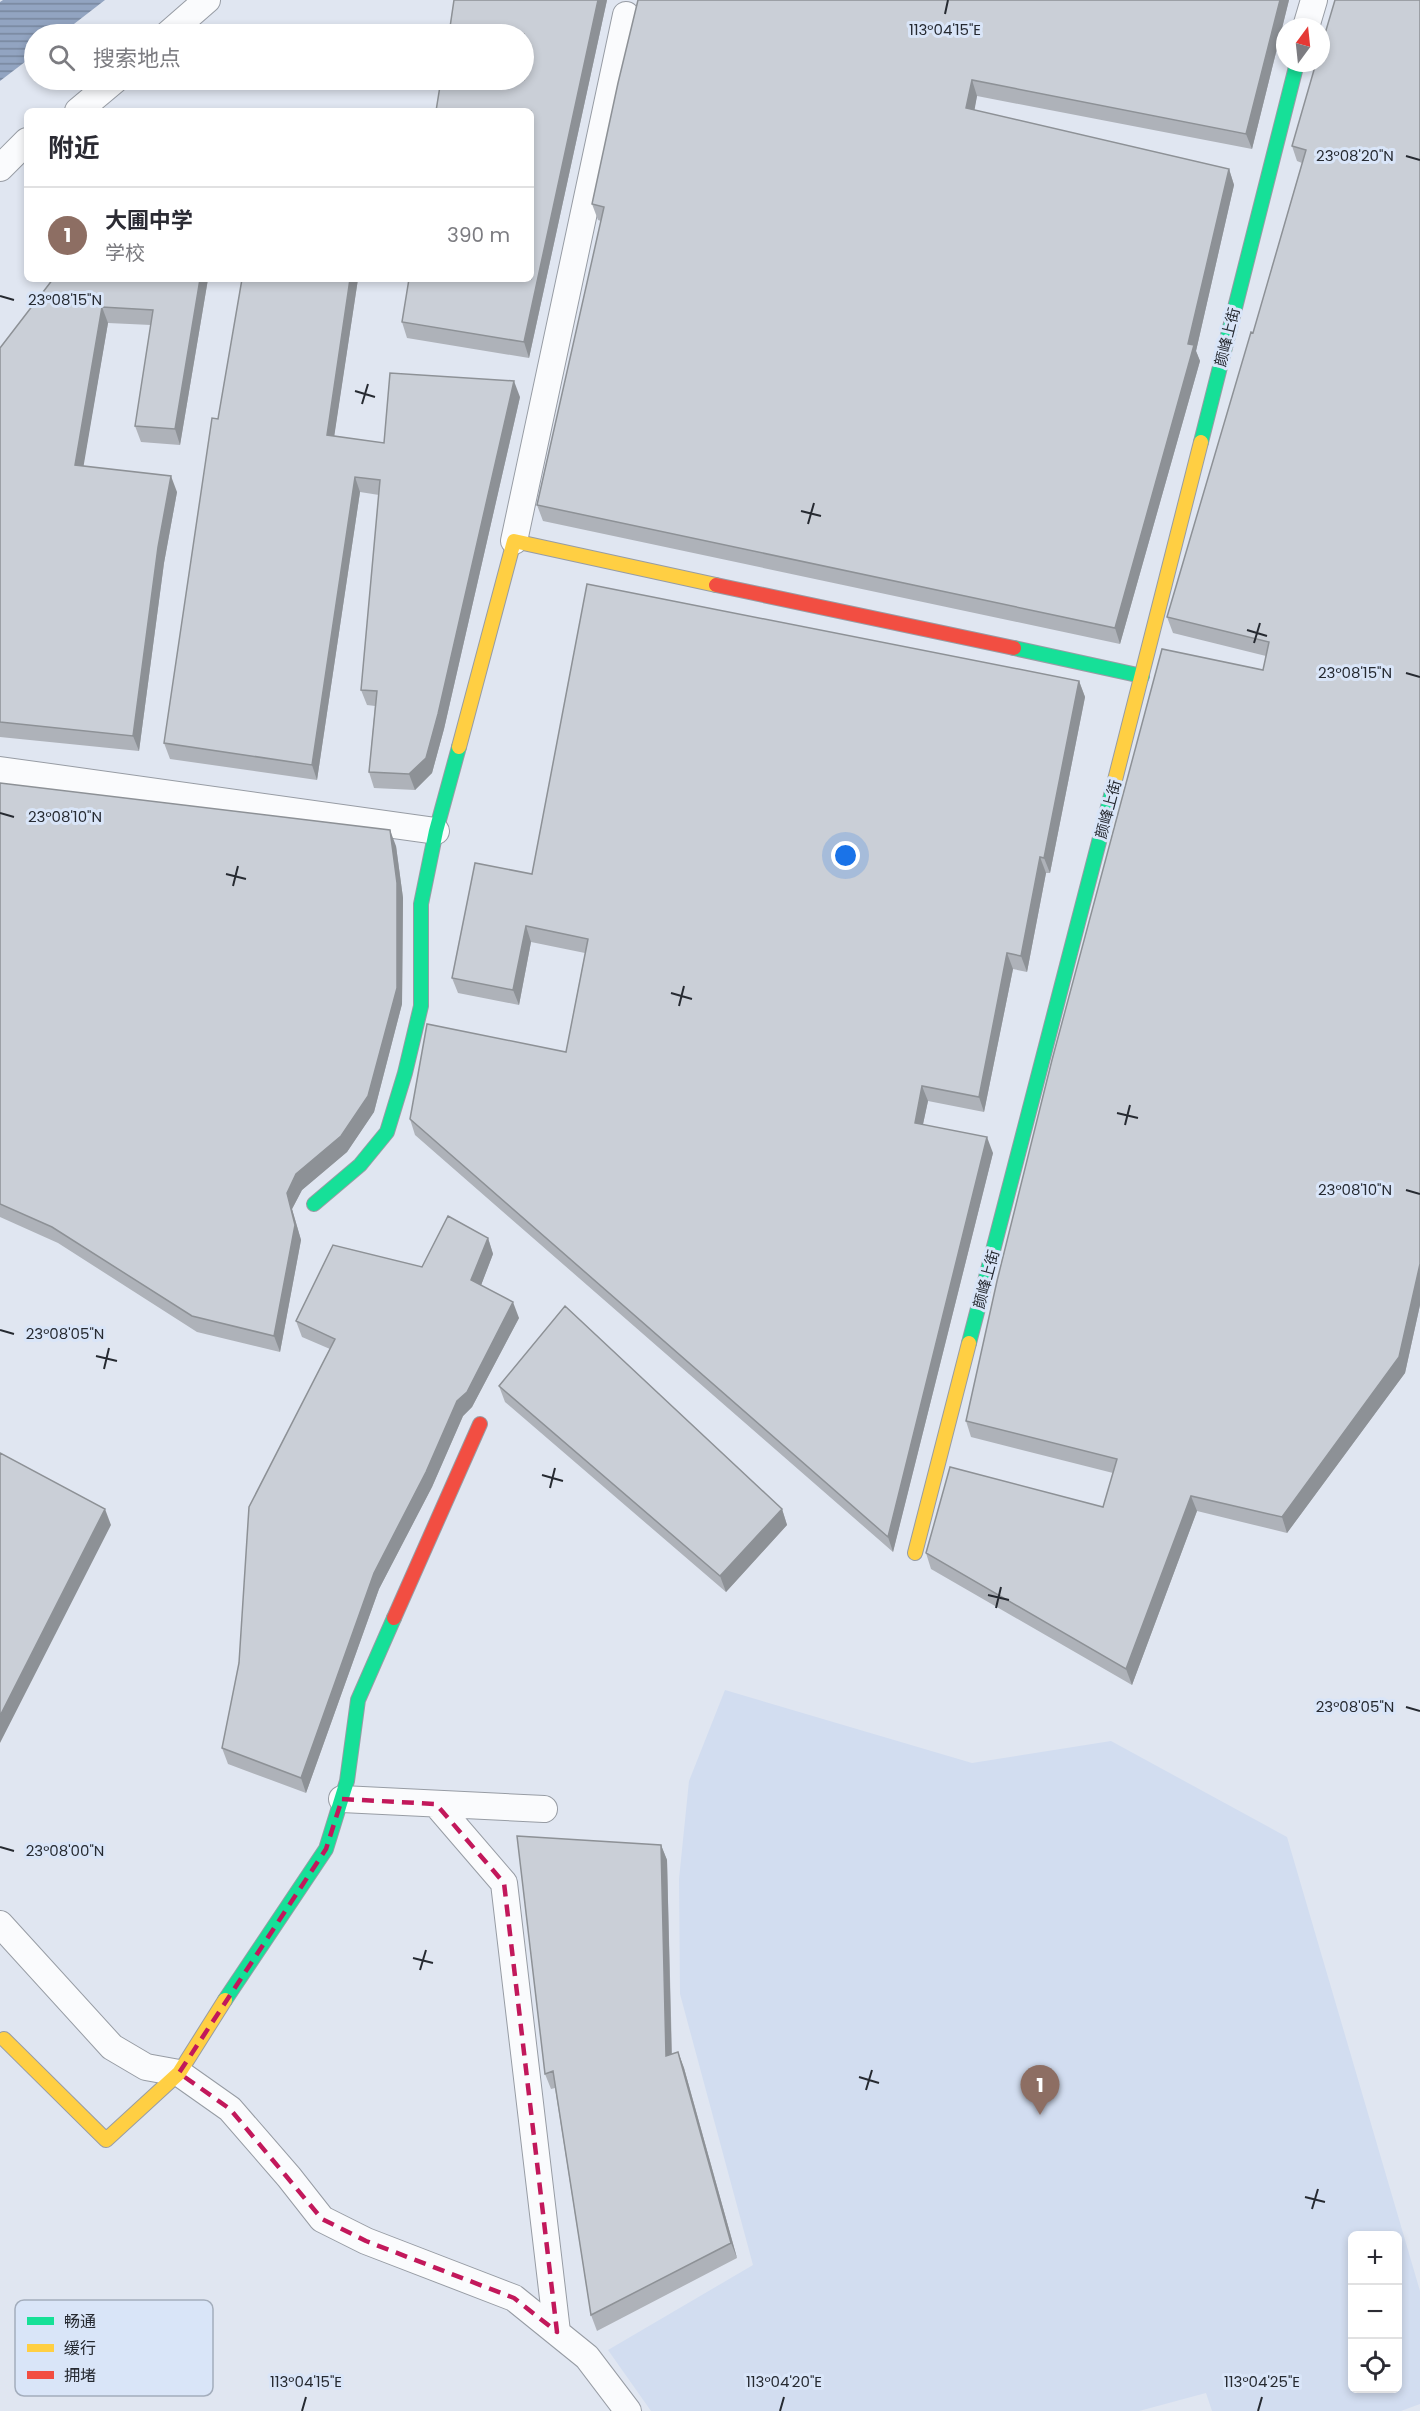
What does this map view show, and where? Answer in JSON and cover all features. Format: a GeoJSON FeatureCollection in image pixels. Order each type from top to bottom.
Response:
{"type":"FeatureCollection","features":[{"type":"Feature","properties":{"kind":"street"},"geometry":{"type":"LineString","coordinates":[[179,24],[207,0]]}},
{"type":"Feature","properties":{"kind":"street"},"geometry":{"type":"LineString","coordinates":[[1309,18],[1314,0]]}},
{"type":"Feature","properties":{"kind":"street"},"geometry":{"type":"LineString","coordinates":[[314,1204],[360,1165],[387,1132],[405,1073],[421,1006],[421,904],[436,831],[514,541],[626,15]]}},
{"type":"Feature","properties":{"kind":"street","name":"颜峰上街"},"geometry":{"type":"LineString","coordinates":[[915,1553],[1142,676],[1295,72]]}},
{"type":"Feature","properties":{"kind":"street"},"geometry":{"type":"LineString","coordinates":[[82,108],[103,90]]}},
{"type":"Feature","properties":{"kind":"street"},"geometry":{"type":"LineString","coordinates":[[0,168],[24,144]]}},
{"type":"Feature","properties":{"kind":"street"},"geometry":{"type":"LineString","coordinates":[[514,541],[1142,676]]}},
{"type":"Feature","properties":{"kind":"street"},"geometry":{"type":"LineString","coordinates":[[0,770],[436,831]]}},
{"type":"Feature","properties":{"kind":"street"},"geometry":{"type":"LineString","coordinates":[[4,2039],[106,2140],[179,2073],[258,1948],[326,1849],[348,1781],[358,1700],[480,1424]]}},
{"type":"Feature","properties":{"kind":"street"},"geometry":{"type":"LineString","coordinates":[[342,1799],[544,1809]]}},
{"type":"Feature","properties":{"kind":"street"},"geometry":{"type":"LineString","coordinates":[[436,1804],[504,1883],[557,2332]]}},
{"type":"Feature","properties":{"kind":"street"},"geometry":{"type":"LineString","coordinates":[[0,1924],[112,2047],[146,2067],[179,2073],[230,2109],[289,2176],[322,2219],[366,2241],[514,2298],[587,2356],[628,2411]]}},
{"type":"Feature","properties":{"kind":"highlighted area"},"geometry":{"type":"Polygon","coordinates":[[[342,1799],[436,1804],[504,1883],[557,2332],[514,2298],[366,2241],[322,2219],[230,2109],[179,2073],[326,1849],[342,1799]]]}},
{"type":"Feature","properties":{"kind":"shaded area"},"geometry":{"type":"Polygon","coordinates":[[[3,0],[105,0],[74,24],[24,24],[24,63],[0,81],[0,2],[3,0]]]}},
{"type":"Feature","properties":{"kind":"shaded area"},"geometry":{"type":"Polygon","coordinates":[[[725,1690],[972,1763],[1111,1741],[1287,1837],[1420,2291],[1420,2404],[1401,2411],[1212,2411],[1206,2393],[1139,2411],[651,2411],[608,2350],[753,2265],[680,1994],[679,1879],[689,1781],[725,1690]]]}},
{"type":"Feature","properties":{"kind":"building"},"geometry":{"type":"Polygon","coordinates":[[[454,0],[598,0],[524,342],[402,322],[409,282],[534,282],[534,108],[436,108],[439,90],[534,90],[534,24],[450,24],[454,0]]]}},
{"type":"Feature","properties":{"kind":"building"},"geometry":{"type":"Polygon","coordinates":[[[638,0],[1280,0],[1246,134],[972,80],[966,108],[1229,169],[1188,344],[1194,345],[1115,628],[537,505],[604,207],[592,204],[638,0]]]}},
{"type":"Feature","properties":{"kind":"building"},"geometry":{"type":"Polygon","coordinates":[[[1335,0],[1420,0],[1420,1264],[1399,1357],[1282,1517],[1191,1496],[1126,1669],[926,1553],[950,1467],[1103,1507],[1117,1459],[966,1421],[997,1281],[1052,1060],[1162,649],[1263,670],[1269,642],[1167,617],[1306,150],[1292,146],[1313,72],[1330,72],[1330,18],[1335,0]]]}},
{"type":"Feature","properties":{"kind":"building"},"geometry":{"type":"Polygon","coordinates":[[[51,282],[200,282],[175,429],[135,426],[153,310],[102,307],[75,465],[171,476],[158,547],[133,736],[0,722],[0,348],[51,282]]]}},
{"type":"Feature","properties":{"kind":"building"},"geometry":{"type":"Polygon","coordinates":[[[241,282],[350,282],[327,435],[384,443],[390,373],[514,381],[438,714],[426,758],[409,774],[369,772],[377,691],[361,690],[380,480],[355,477],[312,765],[164,743],[212,418],[218,419],[241,282]]]}},
{"type":"Feature","properties":{"kind":"building"},"geometry":{"type":"Polygon","coordinates":[[[587,584],[1079,681],[1044,858],[1040,857],[1021,956],[1007,953],[979,1097],[922,1086],[915,1123],[987,1137],[888,1537],[410,1119],[427,1024],[566,1052],[588,939],[526,926],[513,990],[452,978],[475,863],[532,874],[587,584]]]}},
{"type":"Feature","properties":{"kind":"building"},"geometry":{"type":"Polygon","coordinates":[[[0,783],[390,830],[397,883],[397,988],[368,1096],[341,1136],[296,1174],[287,1193],[295,1225],[274,1336],[192,1316],[52,1227],[0,1204],[0,783]]]}},
{"type":"Feature","properties":{"kind":"building"},"geometry":{"type":"Polygon","coordinates":[[[448,1216],[488,1238],[471,1280],[513,1302],[467,1392],[457,1401],[426,1472],[374,1573],[301,1778],[222,1748],[239,1663],[249,1507],[335,1339],[296,1321],[333,1245],[422,1267],[448,1216]]]}},
{"type":"Feature","properties":{"kind":"building"},"geometry":{"type":"Polygon","coordinates":[[[565,1306],[782,1509],[720,1576],[499,1386],[565,1306]]]}},
{"type":"Feature","properties":{"kind":"building"},"geometry":{"type":"Polygon","coordinates":[[[0,1453],[105,1509],[0,1716],[0,1453]]]}},
{"type":"Feature","properties":{"kind":"building"},"geometry":{"type":"Polygon","coordinates":[[[517,1836],[661,1845],[666,2056],[678,2052],[731,2243],[591,2315],[553,2071],[545,2074],[517,1836]]]}},
{"type":"Feature","properties":{"kind":"traffic: fast"},"geometry":{"type":"LineString","coordinates":[[1201,442],[1295,72]]}},
{"type":"Feature","properties":{"kind":"traffic: fast"},"geometry":{"type":"LineString","coordinates":[[1014,648],[1142,676]]}},
{"type":"Feature","properties":{"kind":"traffic: fast"},"geometry":{"type":"LineString","coordinates":[[314,1204],[360,1165],[387,1132],[405,1073],[421,1006],[421,904],[436,831],[459,747]]}},
{"type":"Feature","properties":{"kind":"traffic: fast"},"geometry":{"type":"LineString","coordinates":[[969,1343],[1115,780]]}},
{"type":"Feature","properties":{"kind":"traffic: fast"},"geometry":{"type":"LineString","coordinates":[[225,2000],[326,1849],[347,1781],[358,1700],[394,1618]]}},
{"type":"Feature","properties":{"kind":"traffic: slow"},"geometry":{"type":"LineString","coordinates":[[1115,780],[1201,442]]}},
{"type":"Feature","properties":{"kind":"traffic: slow"},"geometry":{"type":"LineString","coordinates":[[459,747],[514,541],[716,585]]}},
{"type":"Feature","properties":{"kind":"traffic: slow"},"geometry":{"type":"LineString","coordinates":[[915,1553],[969,1343]]}},
{"type":"Feature","properties":{"kind":"traffic: slow"},"geometry":{"type":"LineString","coordinates":[[4,2039],[106,2140],[179,2073],[225,2000]]}},
{"type":"Feature","properties":{"kind":"traffic: jam"},"geometry":{"type":"LineString","coordinates":[[716,585],[1014,648]]}},
{"type":"Feature","properties":{"kind":"traffic: jam"},"geometry":{"type":"LineString","coordinates":[[394,1618],[480,1424]]}},
{"type":"Feature","properties":{"kind":"place","name":"大圃中学"},"geometry":{"type":"Point","coordinates":[1040,2115]}}]}
